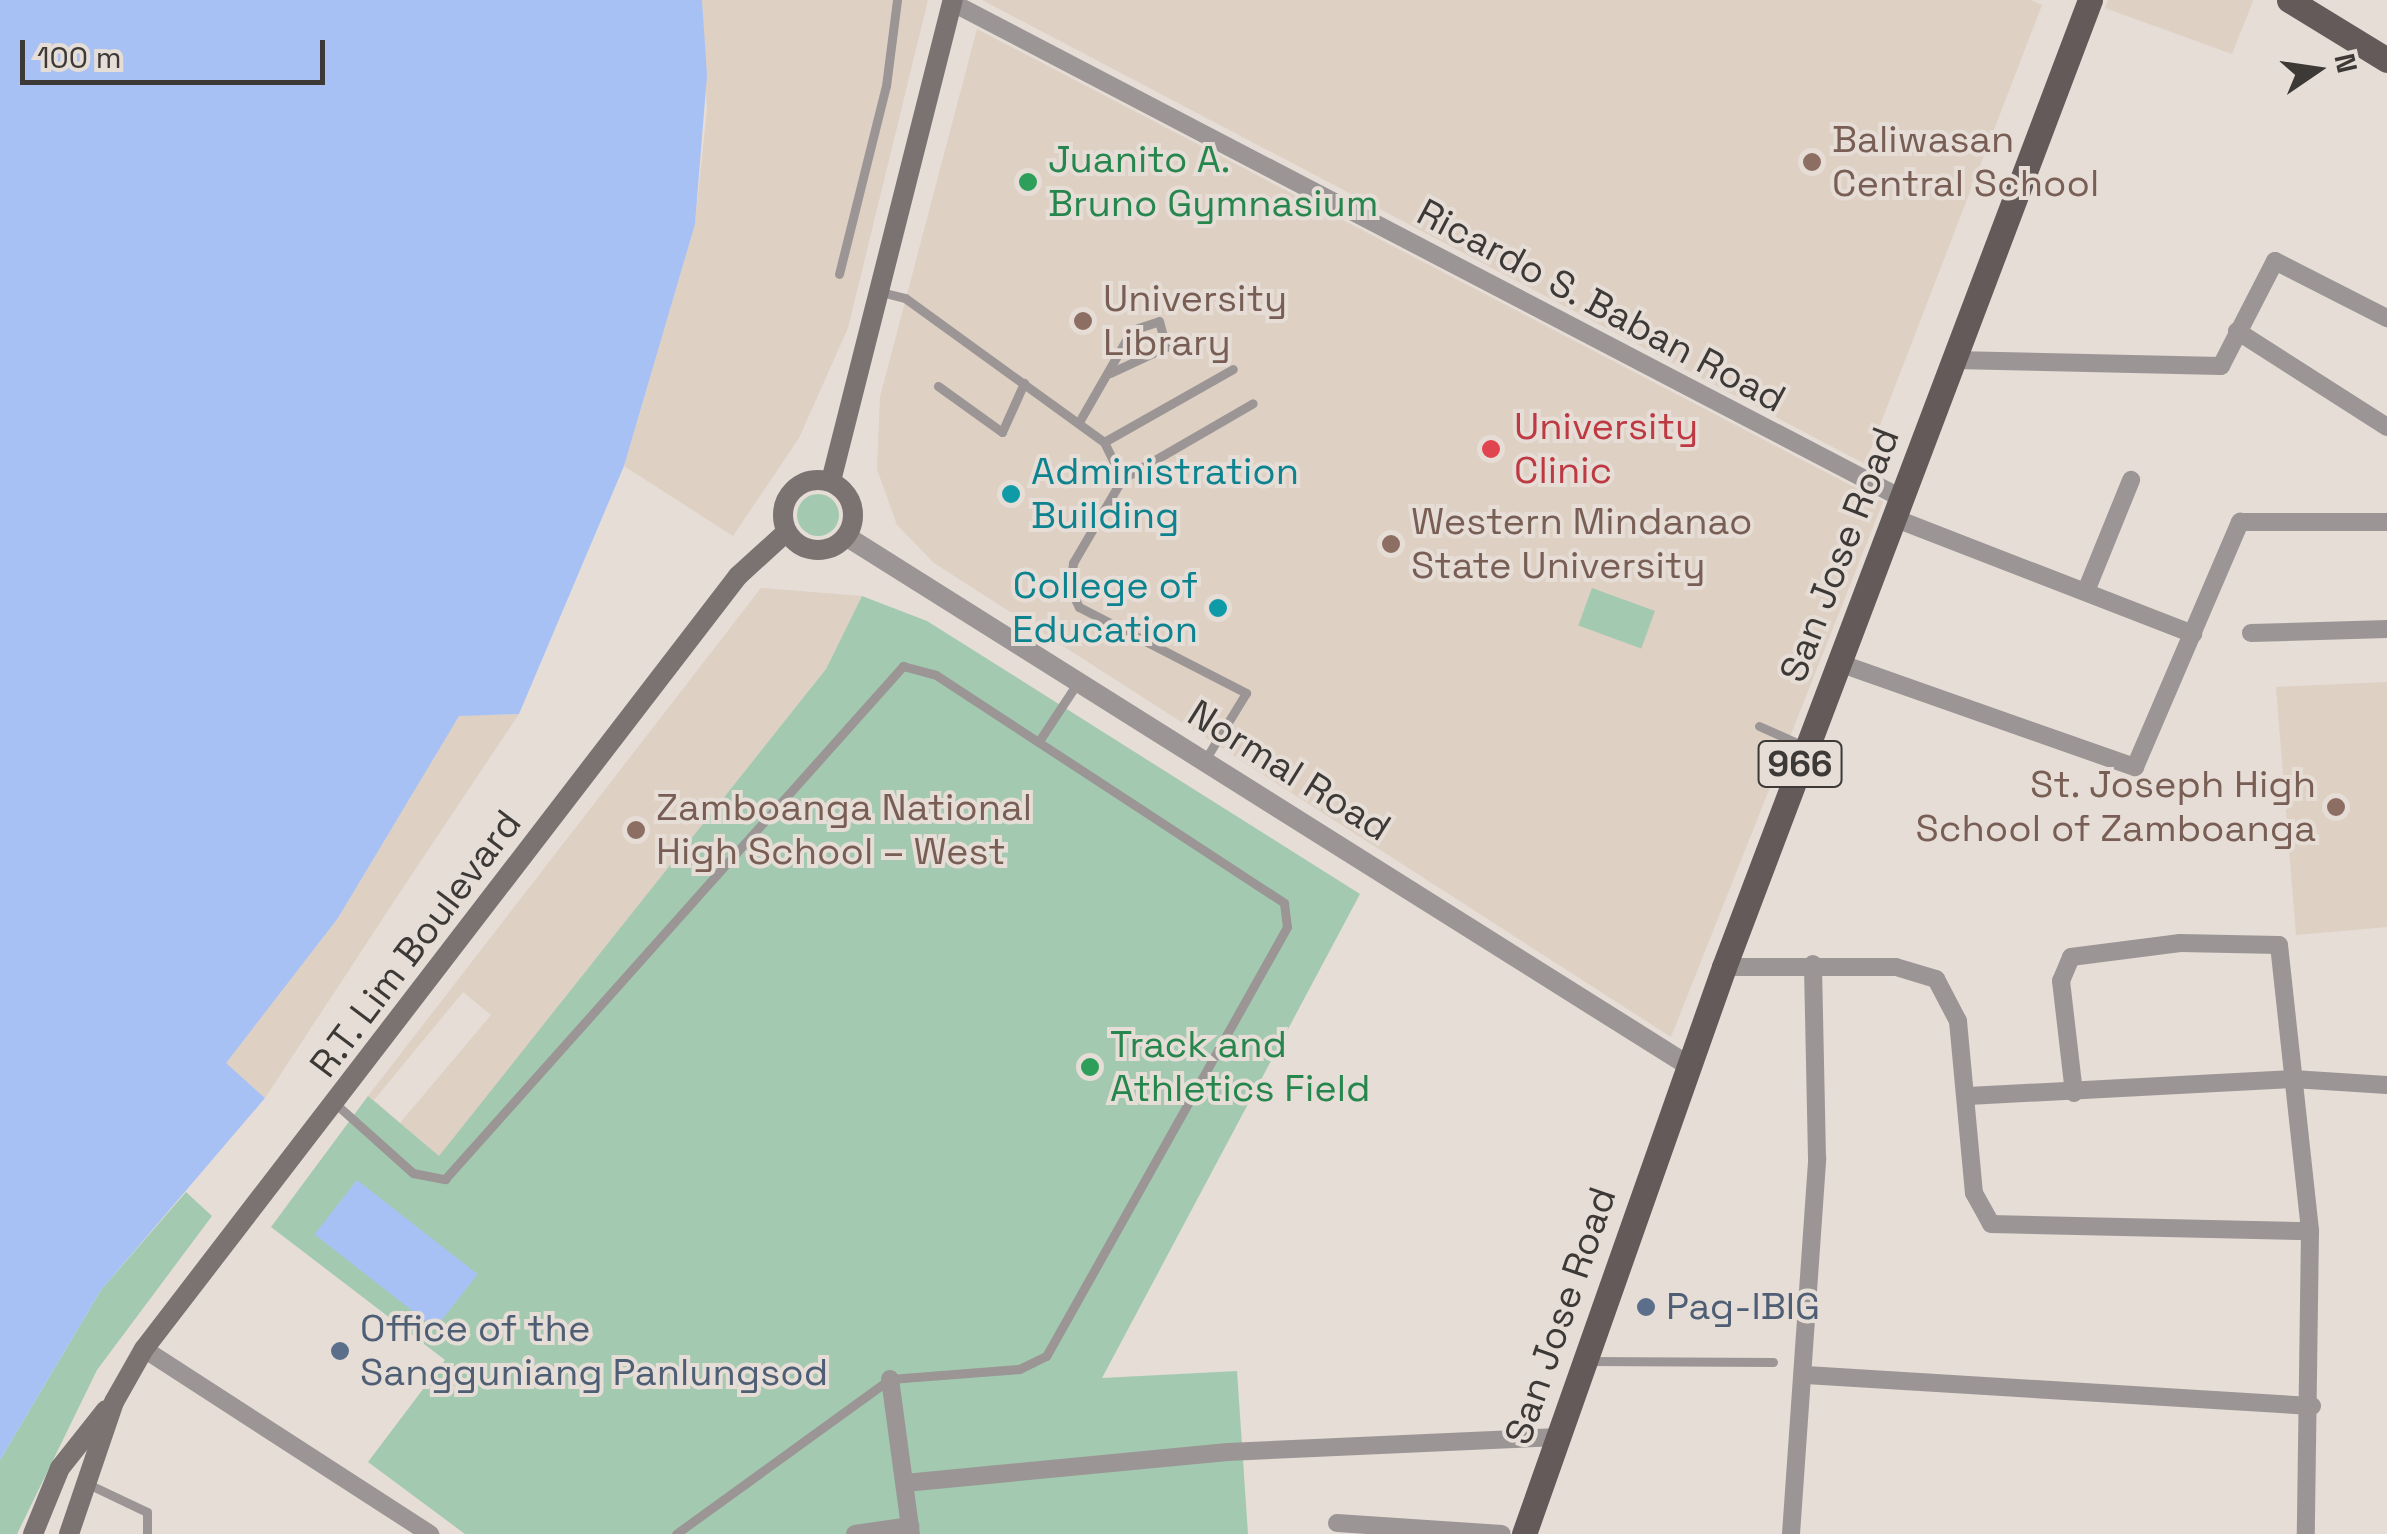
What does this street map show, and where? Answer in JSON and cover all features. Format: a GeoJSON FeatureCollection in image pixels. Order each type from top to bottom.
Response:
{"type":"FeatureCollection","features":[{"type":"Feature","properties":{"kind":"main road","name":"San Jose Road"},"geometry":{"type":"LineString","coordinates":[[1524,1534],[1724,967],[2090,0]]}},
{"type":"Feature","properties":{"kind":"main road"},"geometry":{"type":"LineString","coordinates":[[2289,0],[2387,60]]}},
{"type":"Feature","properties":{"kind":"main road"},"geometry":{"type":"LineString","coordinates":[[832,477],[953,2]]}},
{"type":"Feature","properties":{"kind":"main road"},"geometry":{"type":"LineString","coordinates":[[832,477],[846,491],[849,538],[801,548],[783,535],[781,518],[808,482],[832,477]]}},
{"type":"Feature","properties":{"kind":"main road","name":"R.T. Lim Boulevard"},"geometry":{"type":"LineString","coordinates":[[34,1534],[60,1468],[114,1402],[144,1349],[338,1106],[738,576],[783,535]]}},
{"type":"Feature","properties":{"kind":"main road","name":"R.T. Lim Boulevard"},"geometry":{"type":"LineString","coordinates":[[69,1534],[114,1402]]}},
{"type":"Feature","properties":{"kind":"street","name":"Ricardo S. Baban Road"},"geometry":{"type":"LineString","coordinates":[[953,2],[1897,508],[2193,634]]}},
{"type":"Feature","properties":{"kind":"street"},"geometry":{"type":"LineString","coordinates":[[1954,360],[2216,368],[2275,262],[2387,318]]}},
{"type":"Feature","properties":{"kind":"street"},"geometry":{"type":"LineString","coordinates":[[2237,331],[2387,427]]}},
{"type":"Feature","properties":{"kind":"street"},"geometry":{"type":"LineString","coordinates":[[2086,590],[2131,480]]}},
{"type":"Feature","properties":{"kind":"street"},"geometry":{"type":"LineString","coordinates":[[1838,663],[2130,768],[2143,758],[2240,522],[2387,522]]}},
{"type":"Feature","properties":{"kind":"street","name":"Normal Road"},"geometry":{"type":"LineString","coordinates":[[849,538],[1689,1066]]}},
{"type":"Feature","properties":{"kind":"street"},"geometry":{"type":"LineString","coordinates":[[2251,633],[2387,629]]}},
{"type":"Feature","properties":{"kind":"street"},"geometry":{"type":"LineString","coordinates":[[2074,1093],[2066,962],[2180,943],[2279,945],[2310,1231],[2312,1406],[2306,1534]]}},
{"type":"Feature","properties":{"kind":"street"},"geometry":{"type":"LineString","coordinates":[[1791,1534],[1806,1375],[1813,964]]}},
{"type":"Feature","properties":{"kind":"street"},"geometry":{"type":"LineString","coordinates":[[1724,967],[1896,967],[1936,979],[1958,1022],[1968,1096],[1974,1193],[1991,1224],[2310,1231]]}},
{"type":"Feature","properties":{"kind":"street"},"geometry":{"type":"LineString","coordinates":[[1968,1096],[2294,1079],[2387,1085]]}},
{"type":"Feature","properties":{"kind":"street"},"geometry":{"type":"LineString","coordinates":[[144,1349],[421,1532]]}},
{"type":"Feature","properties":{"kind":"street"},"geometry":{"type":"LineString","coordinates":[[1806,1375],[2312,1406]]}},
{"type":"Feature","properties":{"kind":"street"},"geometry":{"type":"LineString","coordinates":[[855,1534],[910,1530],[890,1379]]}},
{"type":"Feature","properties":{"kind":"street"},"geometry":{"type":"LineString","coordinates":[[905,1483],[1228,1452],[1559,1436]]}},
{"type":"Feature","properties":{"kind":"street"},"geometry":{"type":"LineString","coordinates":[[1336,1523],[1502,1534]]}},
{"type":"Feature","properties":{"kind":"lane"},"geometry":{"type":"LineString","coordinates":[[838,274],[886,86],[897,0]]}},
{"type":"Feature","properties":{"kind":"lane"},"geometry":{"type":"LineString","coordinates":[[879,291],[904,298],[1079,422],[1104,442],[1122,479]]}},
{"type":"Feature","properties":{"kind":"lane"},"geometry":{"type":"LineString","coordinates":[[1079,422],[1132,330],[1159,321],[1166,347],[1110,373]]}},
{"type":"Feature","properties":{"kind":"lane"},"geometry":{"type":"LineString","coordinates":[[1104,442],[1233,369]]}},
{"type":"Feature","properties":{"kind":"lane"},"geometry":{"type":"LineString","coordinates":[[938,386],[1002,432],[1024,383]]}},
{"type":"Feature","properties":{"kind":"lane"},"geometry":{"type":"LineString","coordinates":[[1205,760],[1246,693],[1079,607],[1070,588],[1073,562],[1122,479],[1253,403]]}},
{"type":"Feature","properties":{"kind":"lane"},"geometry":{"type":"LineString","coordinates":[[338,1106],[413,1173],[445,1179],[903,666],[936,675],[1255,877],[1284,903],[1287,927],[1046,1356],[1019,1369],[890,1379],[676,1534]]}},
{"type":"Feature","properties":{"kind":"lane"},"geometry":{"type":"LineString","coordinates":[[1039,742],[1080,680]]}},
{"type":"Feature","properties":{"kind":"lane"},"geometry":{"type":"LineString","coordinates":[[1758,726],[1807,747]]}},
{"type":"Feature","properties":{"kind":"lane"},"geometry":{"type":"LineString","coordinates":[[1586,1362],[1773,1362]]}},
{"type":"Feature","properties":{"kind":"lane"},"geometry":{"type":"LineString","coordinates":[[86,1483],[147,1512],[147,1534]]}},
{"type":"Feature","properties":{"kind":"shaded area"},"geometry":{"type":"Polygon","coordinates":[[[702,0],[928,0],[848,328],[799,438],[733,536],[624,466],[695,223],[707,110],[702,0]]]}},
{"type":"Feature","properties":{"kind":"shaded area"},"geometry":{"type":"Polygon","coordinates":[[[982,0],[2031,0],[2042,5],[1865,464],[982,0]]]}},
{"type":"Feature","properties":{"kind":"shaded area"},"geometry":{"type":"Polygon","coordinates":[[[2108,0],[2253,1],[2232,54],[2105,8],[2108,0]]]}},
{"type":"Feature","properties":{"kind":"shaded area","name":"Western Mindanao State University"},"geometry":{"type":"Polygon","coordinates":[[[977,29],[1883,502],[1671,1037],[934,563],[897,525],[877,469],[880,397],[977,29]]]}},
{"type":"Feature","properties":{"kind":"shaded area","name":"Zamboanga National High School – West"},"geometry":{"type":"Polygon","coordinates":[[[761,588],[862,596],[826,669],[439,1157],[368,1096],[761,588]],[[463,992],[374,1100],[400,1123],[491,1015],[463,992]]]}},
{"type":"Feature","properties":{"kind":"shaded area","name":"St. Joseph High School of Zamboanga"},"geometry":{"type":"Polygon","coordinates":[[[2387,682],[2387,927],[2296,935],[2276,687],[2387,682]]]}},
{"type":"Feature","properties":{"kind":"shaded area"},"geometry":{"type":"Polygon","coordinates":[[[519,714],[265,1098],[225,1063],[338,918],[459,715],[519,714]]]}},
{"type":"Feature","properties":{"kind":"green space"},"geometry":{"type":"Polygon","coordinates":[[[818,494],[833,500],[839,515],[833,530],[818,536],[803,530],[797,515],[803,500],[818,494]]]}},
{"type":"Feature","properties":{"kind":"green space"},"geometry":{"type":"Polygon","coordinates":[[[1592,588],[1655,611],[1641,649],[1578,626],[1592,588]]]}},
{"type":"Feature","properties":{"kind":"green space"},"geometry":{"type":"Polygon","coordinates":[[[862,596],[927,621],[1360,894],[1102,1378],[1237,1371],[1248,1534],[465,1534],[368,1462],[445,1360],[271,1227],[368,1096],[439,1156],[826,669],[862,596]]]}},
{"type":"Feature","properties":{"kind":"green space"},"geometry":{"type":"Polygon","coordinates":[[[186,1192],[212,1216],[97,1370],[17,1534],[0,1534],[0,1460],[101,1290],[186,1192]]]}},
{"type":"Feature","properties":{"kind":"water"},"geometry":{"type":"Polygon","coordinates":[[[0,0],[702,0],[707,75],[695,224],[624,466],[519,714],[459,716],[338,918],[226,1063],[265,1098],[101,1290],[0,1460],[0,0]]]}},
{"type":"Feature","properties":{"kind":"water"},"geometry":{"type":"Polygon","coordinates":[[[357,1180],[478,1274],[435,1329],[315,1234],[357,1180]]]}},
{"type":"Feature","properties":{"kind":"place","name":"Baliwasan Central School"},"geometry":{"type":"Point","coordinates":[1812,162]}},
{"type":"Feature","properties":{"kind":"place","name":"Juanito A. Bruno Gymnasium"},"geometry":{"type":"Point","coordinates":[1028,182]}},
{"type":"Feature","properties":{"kind":"place","name":"University Library"},"geometry":{"type":"Point","coordinates":[1083,321]}},
{"type":"Feature","properties":{"kind":"place","name":"University Clinic"},"geometry":{"type":"Point","coordinates":[1491,449]}},
{"type":"Feature","properties":{"kind":"place","name":"Administration Building"},"geometry":{"type":"Point","coordinates":[1011,494]}},
{"type":"Feature","properties":{"kind":"place","name":"Western Mindanao State University"},"geometry":{"type":"Point","coordinates":[1391,544]}},
{"type":"Feature","properties":{"kind":"place","name":"College of Education"},"geometry":{"type":"Point","coordinates":[1218,608]}},
{"type":"Feature","properties":{"kind":"place","name":"St. Joseph High School of Zamboanga"},"geometry":{"type":"Point","coordinates":[2336,807]}},
{"type":"Feature","properties":{"kind":"place","name":"Zamboanga National High School – West"},"geometry":{"type":"Point","coordinates":[636,830]}},
{"type":"Feature","properties":{"kind":"place","name":"Track and Athletics Field"},"geometry":{"type":"Point","coordinates":[1090,1067]}},
{"type":"Feature","properties":{"kind":"place","name":"Pag-IBIG"},"geometry":{"type":"Point","coordinates":[1646,1307]}},
{"type":"Feature","properties":{"kind":"place","name":"Office of the Sangguniang Panlungsod"},"geometry":{"type":"Point","coordinates":[340,1351]}}]}
